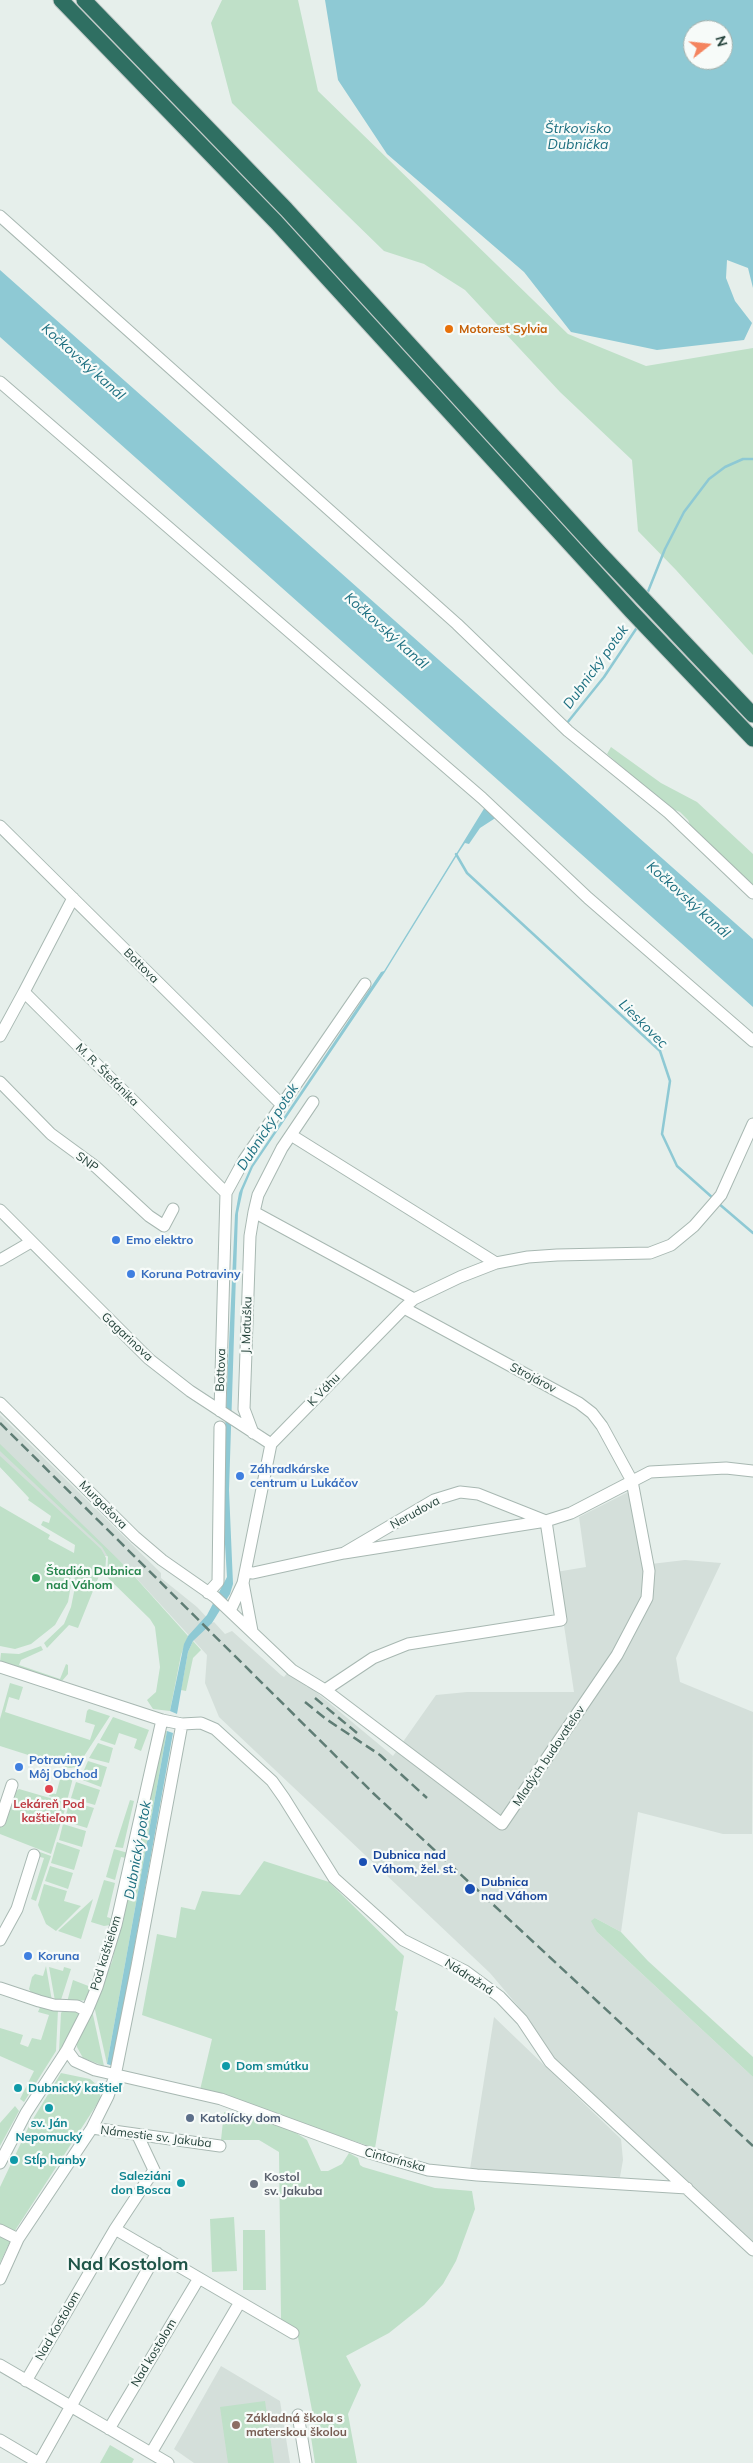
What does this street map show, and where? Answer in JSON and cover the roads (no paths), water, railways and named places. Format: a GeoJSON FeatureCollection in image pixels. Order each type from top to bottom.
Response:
{"type":"FeatureCollection","features":[{"type":"Feature","properties":{"kind":"highway"},"geometry":{"type":"LineString","coordinates":[[61,0],[282,228],[631,611],[753,739]]}},
{"type":"Feature","properties":{"kind":"highway"},"geometry":{"type":"LineString","coordinates":[[84,0],[286,209],[638,594],[753,715]]}},
{"type":"Feature","properties":{"kind":"street"},"geometry":{"type":"LineString","coordinates":[[0,216],[457,624],[563,726],[669,813],[753,893]]}},
{"type":"Feature","properties":{"kind":"street"},"geometry":{"type":"LineString","coordinates":[[0,382],[501,814],[588,898],[753,1041]]}},
{"type":"Feature","properties":{"kind":"street","name":"Bottova"},"geometry":{"type":"LineString","coordinates":[[0,826],[282,1105]]}},
{"type":"Feature","properties":{"kind":"street"},"geometry":{"type":"LineString","coordinates":[[0,1036],[73,898]]}},
{"type":"Feature","properties":{"kind":"street","name":"Bottova"},"geometry":{"type":"LineString","coordinates":[[221,1412],[226,1193],[244,1160],[365,984]]}},
{"type":"Feature","properties":{"kind":"street","name":"M. R. Štefánika"},"geometry":{"type":"LineString","coordinates":[[24,992],[226,1193]]}},
{"type":"Feature","properties":{"kind":"street","name":"SNP"},"geometry":{"type":"LineString","coordinates":[[0,1082],[51,1134],[96,1167],[150,1216],[164,1226],[173,1209]]}},
{"type":"Feature","properties":{"kind":"street","name":"J. Matušku"},"geometry":{"type":"LineString","coordinates":[[252,1434],[244,1409],[250,1236],[254,1212],[258,1195],[313,1102]]}},
{"type":"Feature","properties":{"kind":"street","name":"K Váhu"},"geometry":{"type":"LineString","coordinates":[[270,1444],[414,1299],[460,1277],[496,1263],[547,1256],[650,1253],[664,1248],[679,1239],[721,1195],[753,1124]]}},
{"type":"Feature","properties":{"kind":"street"},"geometry":{"type":"LineString","coordinates":[[292,1135],[496,1263]]}},
{"type":"Feature","properties":{"kind":"street","name":"Gagarinova"},"geometry":{"type":"LineString","coordinates":[[0,1210],[136,1347],[190,1391],[238,1422],[252,1434],[270,1444]]}},
{"type":"Feature","properties":{"kind":"street"},"geometry":{"type":"LineString","coordinates":[[254,1212],[414,1299]]}},
{"type":"Feature","properties":{"kind":"street"},"geometry":{"type":"LineString","coordinates":[[0,1260],[31,1242]]}},
{"type":"Feature","properties":{"kind":"street","name":"Strojárov"},"geometry":{"type":"LineString","coordinates":[[404,1308],[579,1403],[592,1413],[602,1426],[632,1481]]}},
{"type":"Feature","properties":{"kind":"street","name":"Murgašova"},"geometry":{"type":"LineString","coordinates":[[0,1403],[135,1537],[162,1560],[212,1595],[227,1609]]}},
{"type":"Feature","properties":{"kind":"street"},"geometry":{"type":"LineString","coordinates":[[212,1595],[218,1582],[220,1427]]}},
{"type":"Feature","properties":{"kind":"street"},"geometry":{"type":"LineString","coordinates":[[227,1609],[243,1584],[270,1444]]}},
{"type":"Feature","properties":{"kind":"street","name":"Nerudova"},"geometry":{"type":"LineString","coordinates":[[246,1572],[253,1573],[344,1553],[546,1521],[571,1513],[650,1472],[726,1468],[753,1470]]}},
{"type":"Feature","properties":{"kind":"street","name":"Mladých budovateľov"},"geometry":{"type":"LineString","coordinates":[[227,1609],[292,1670],[325,1690],[502,1824],[617,1655],[647,1598],[649,1571],[632,1481]]}},
{"type":"Feature","properties":{"kind":"street","name":"Nerudova"},"geometry":{"type":"LineString","coordinates":[[344,1553],[434,1500],[460,1492],[478,1494],[546,1521]]}},
{"type":"Feature","properties":{"kind":"street"},"geometry":{"type":"LineString","coordinates":[[325,1690],[373,1658],[408,1644],[561,1620],[546,1521]]}},
{"type":"Feature","properties":{"kind":"street"},"geometry":{"type":"LineString","coordinates":[[243,1584],[252,1631]]}},
{"type":"Feature","properties":{"kind":"street"},"geometry":{"type":"LineString","coordinates":[[0,1667],[172,1722],[115,2076],[106,2101],[92,2128],[18,2239],[0,2280]]}},
{"type":"Feature","properties":{"kind":"street","name":"Pod kaštieľom"},"geometry":{"type":"LineString","coordinates":[[67,2050],[87,2011],[116,1925],[172,1722]]}},
{"type":"Feature","properties":{"kind":"street","name":"Nádražná"},"geometry":{"type":"LineString","coordinates":[[172,1722],[202,1723],[215,1729],[272,1781],[334,1878],[403,1940],[465,1971],[500,1997],[522,2020],[550,2062],[753,2250]]}},
{"type":"Feature","properties":{"kind":"street"},"geometry":{"type":"LineString","coordinates":[[0,1820],[12,1785]]}},
{"type":"Feature","properties":{"kind":"street"},"geometry":{"type":"LineString","coordinates":[[0,1940],[17,1908],[34,1855]]}},
{"type":"Feature","properties":{"kind":"street"},"geometry":{"type":"LineString","coordinates":[[0,1988],[54,2005],[78,2006],[87,2011]]}},
{"type":"Feature","properties":{"kind":"street"},"geometry":{"type":"LineString","coordinates":[[0,2163],[26,2114],[67,2050]]}},
{"type":"Feature","properties":{"kind":"street","name":"Cintorínska"},"geometry":{"type":"LineString","coordinates":[[67,2050],[75,2061],[94,2070],[221,2099],[363,2151],[428,2170],[477,2175],[686,2188]]}},
{"type":"Feature","properties":{"kind":"street","name":"Námestie sv. Jakuba"},"geometry":{"type":"LineString","coordinates":[[92,2128],[138,2136],[220,2146]]}},
{"type":"Feature","properties":{"kind":"street","name":"Nad Kostolom"},"geometry":{"type":"LineString","coordinates":[[26,2381],[115,2229],[154,2170],[138,2136]]}},
{"type":"Feature","properties":{"kind":"street"},"geometry":{"type":"LineString","coordinates":[[115,2229],[293,2333]]}},
{"type":"Feature","properties":{"kind":"street"},"geometry":{"type":"LineString","coordinates":[[0,2230],[18,2239]]}},
{"type":"Feature","properties":{"kind":"street"},"geometry":{"type":"LineString","coordinates":[[0,2440],[39,2463],[157,2253]]}},
{"type":"Feature","properties":{"kind":"street","name":"Nad kostolom"},"geometry":{"type":"LineString","coordinates":[[109,2429],[198,2278]]}},
{"type":"Feature","properties":{"kind":"street"},"geometry":{"type":"LineString","coordinates":[[151,2453],[240,2302]]}},
{"type":"Feature","properties":{"kind":"street"},"geometry":{"type":"LineString","coordinates":[[0,2365],[168,2463]]}},
{"type":"Feature","properties":{"kind":"street"},"geometry":{"type":"LineString","coordinates":[[298,2415],[306,2463]]}},
{"type":"Feature","properties":{"kind":"water","name":"Štrkovisko Dubnička"},"geometry":{"type":"Polygon","coordinates":[[[325,0],[753,0],[753,288],[748,268],[727,260],[726,278],[735,301],[752,323],[744,340],[657,350],[571,332],[524,272],[387,154],[338,80],[325,0]]]}},
{"type":"Feature","properties":{"kind":"water","name":"Kočkovský kanál"},"geometry":{"type":"Polygon","coordinates":[[[0,270],[753,939],[753,1007],[0,337],[0,270]]]}},
{"type":"Feature","properties":{"kind":"water"},"geometry":{"type":"Polygon","coordinates":[[[485,807],[497,817],[480,828],[469,844],[465,843],[385,972],[253,1167],[243,1190],[238,1213],[229,1490],[233,1584],[230,1594],[212,1623],[193,1641],[188,1652],[177,1714],[170,1711],[184,1644],[188,1636],[207,1615],[227,1577],[222,1495],[235,1215],[239,1193],[251,1166],[381,972],[384,971],[485,807]]]}},
{"type":"Feature","properties":{"kind":"water"},"geometry":{"type":"Polygon","coordinates":[[[167,1731],[173,1733],[113,2066],[107,2064],[167,1731]]]}},
{"type":"Feature","properties":{"kind":"waterway","name":"Dubnický potok"},"geometry":{"type":"LineString","coordinates":[[647,594],[665,549],[684,512],[709,479],[725,467],[743,459],[753,459]]}},
{"type":"Feature","properties":{"kind":"waterway","name":"Dubnický potok"},"geometry":{"type":"LineString","coordinates":[[567,723],[604,677],[638,626]]}},
{"type":"Feature","properties":{"kind":"waterway","name":"Lieskovec"},"geometry":{"type":"LineString","coordinates":[[456,854],[467,873],[660,1051],[670,1081],[662,1134],[677,1166],[714,1199]]}},
{"type":"Feature","properties":{"kind":"waterway","name":"Lieskovec"},"geometry":{"type":"LineString","coordinates":[[718,1203],[753,1233]]}},
{"type":"Feature","properties":{"kind":"railway"},"geometry":{"type":"LineString","coordinates":[[0,1423],[373,1793],[753,2146]]}},
{"type":"Feature","properties":{"kind":"railway"},"geometry":{"type":"LineString","coordinates":[[315,1698],[357,1733]]}},
{"type":"Feature","properties":{"kind":"railway"},"geometry":{"type":"LineString","coordinates":[[305,1702],[326,1719],[380,1755],[427,1798]]}},
{"type":"Feature","properties":{"kind":"place","name":"Motorest Sylvia"},"geometry":{"type":"Point","coordinates":[449,329]}},
{"type":"Feature","properties":{"kind":"place","name":"Emo elektro"},"geometry":{"type":"Point","coordinates":[116,1240]}},
{"type":"Feature","properties":{"kind":"place","name":"Koruna Potraviny"},"geometry":{"type":"Point","coordinates":[131,1274]}},
{"type":"Feature","properties":{"kind":"place","name":"Záhradkárske centrum u Lukáčov"},"geometry":{"type":"Point","coordinates":[240,1476]}},
{"type":"Feature","properties":{"kind":"place","name":"Štadión Dubnica nad Váhom"},"geometry":{"type":"Point","coordinates":[36,1578]}},
{"type":"Feature","properties":{"kind":"place","name":"Potraviny Môj Obchod"},"geometry":{"type":"Point","coordinates":[19,1767]}},
{"type":"Feature","properties":{"kind":"place","name":"Lekáreň Pod kaštieľom"},"geometry":{"type":"Point","coordinates":[49,1789]}},
{"type":"Feature","properties":{"kind":"place","name":"Dubnica nad Váhom, žel. st."},"geometry":{"type":"Point","coordinates":[363,1862]}},
{"type":"Feature","properties":{"kind":"place","name":"Dubnica nad Váhom"},"geometry":{"type":"Point","coordinates":[470,1889]}},
{"type":"Feature","properties":{"kind":"place","name":"Koruna"},"geometry":{"type":"Point","coordinates":[28,1956]}},
{"type":"Feature","properties":{"kind":"place","name":"Dom smútku"},"geometry":{"type":"Point","coordinates":[226,2066]}},
{"type":"Feature","properties":{"kind":"place","name":"Dubnický kaštieľ"},"geometry":{"type":"Point","coordinates":[18,2088]}},
{"type":"Feature","properties":{"kind":"place","name":"sv. Ján Nepomucký"},"geometry":{"type":"Point","coordinates":[49,2108]}},
{"type":"Feature","properties":{"kind":"place","name":"Katolícky dom"},"geometry":{"type":"Point","coordinates":[190,2118]}},
{"type":"Feature","properties":{"kind":"place","name":"Stĺp hanby"},"geometry":{"type":"Point","coordinates":[14,2160]}},
{"type":"Feature","properties":{"kind":"place","name":"Saleziáni don Bosca"},"geometry":{"type":"Point","coordinates":[181,2183]}},
{"type":"Feature","properties":{"kind":"place","name":"Kostol sv. Jakuba"},"geometry":{"type":"Point","coordinates":[254,2184]}},
{"type":"Feature","properties":{"kind":"place","name":"Základná škola s materskou školou"},"geometry":{"type":"Point","coordinates":[236,2425]}},
{"type":"Feature","properties":{"kind":"district","name":"Nad Kostolom"},"geometry":{"type":"Point","coordinates":[128,2265]}}]}
